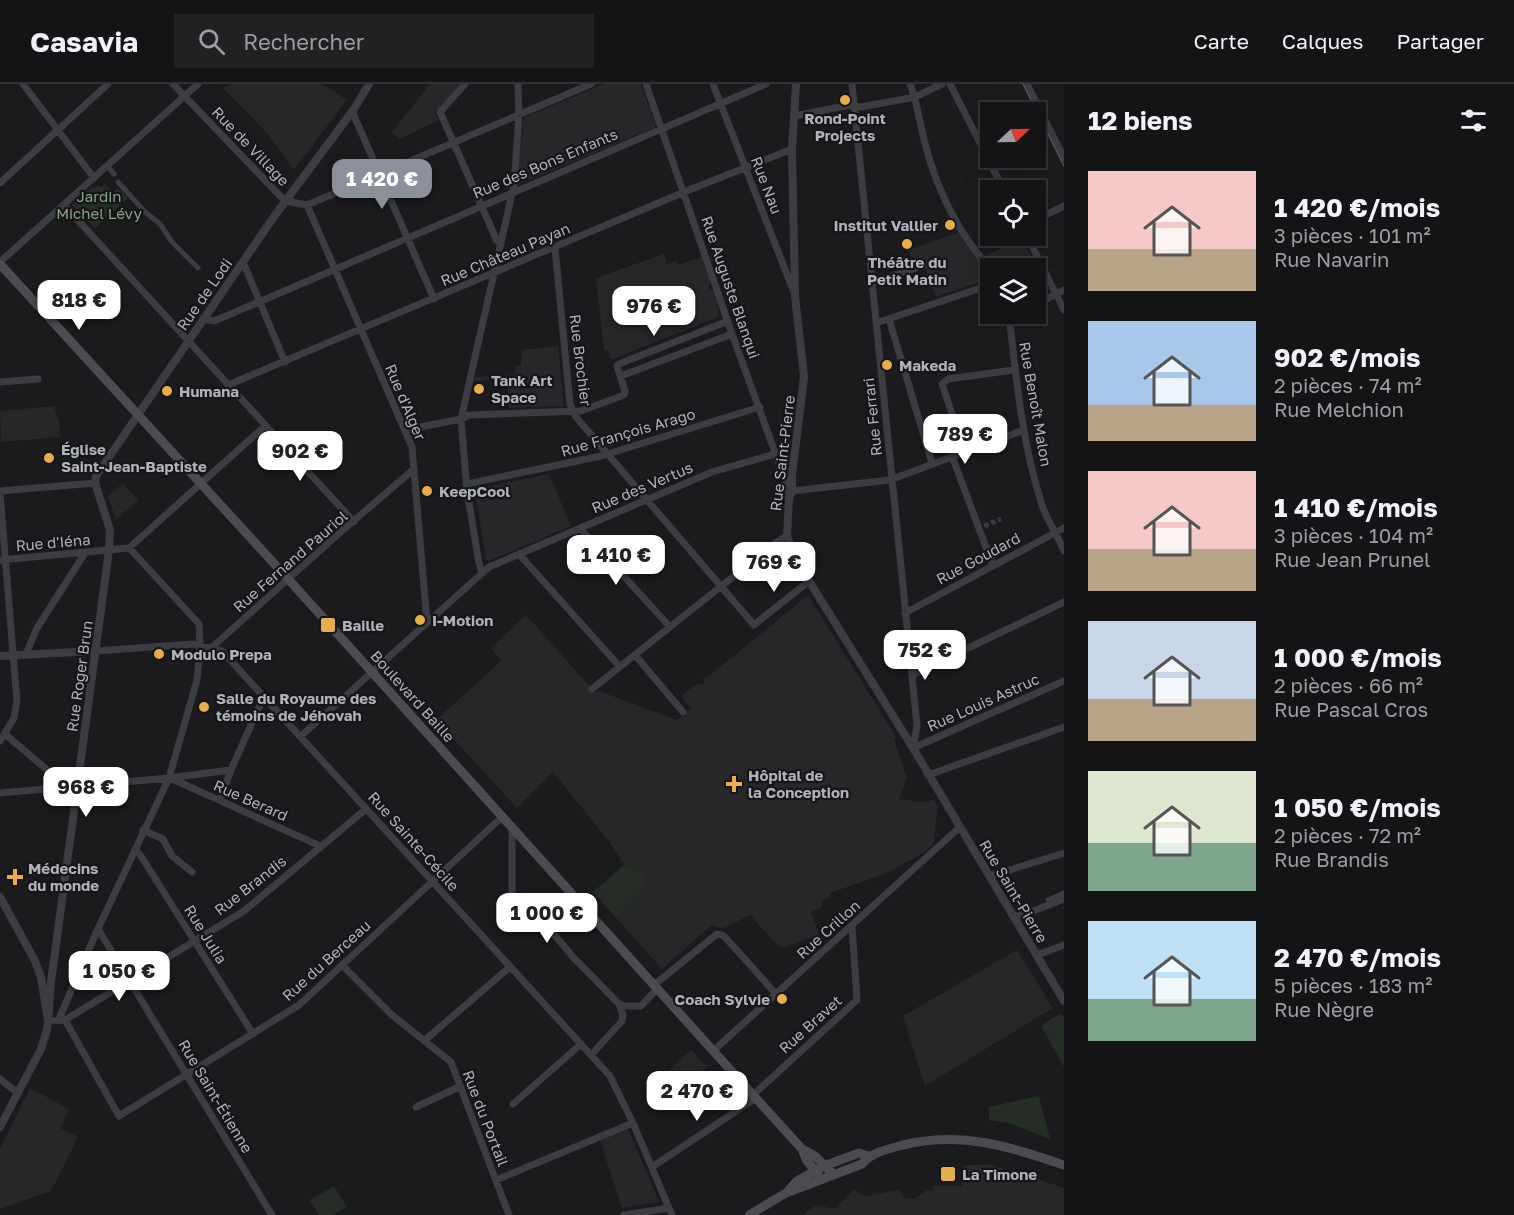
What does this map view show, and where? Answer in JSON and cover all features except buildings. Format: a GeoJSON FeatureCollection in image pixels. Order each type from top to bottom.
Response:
{"type":"FeatureCollection","features":[{"type":"Feature","properties":{"kind":"main road","name":"Boulevard Baille"},"geometry":{"type":"LineString","coordinates":[[0,263],[502,817],[512,836],[656,987],[802,1149],[807,1161],[834,1175]]}},
{"type":"Feature","properties":{"kind":"main road"},"geometry":{"type":"LineString","coordinates":[[786,1193],[797,1181],[820,1168],[859,1153],[869,1156],[918,1142],[953,1138],[1001,1145],[1064,1165]]}},
{"type":"Feature","properties":{"kind":"main road"},"geometry":{"type":"LineString","coordinates":[[750,1215],[786,1193],[862,1164],[869,1156]]}},
{"type":"Feature","properties":{"kind":"main road","name":"Boulevard Baille"},"geometry":{"type":"LineString","coordinates":[[820,1168],[822,1179]]}},
{"type":"Feature","properties":{"kind":"street"},"geometry":{"type":"LineString","coordinates":[[23,84],[94,178]]}},
{"type":"Feature","properties":{"kind":"street"},"geometry":{"type":"LineString","coordinates":[[0,183],[108,84]]}},
{"type":"Feature","properties":{"kind":"street","name":"Rue de Village"},"geometry":{"type":"LineString","coordinates":[[172,84],[285,201]]}},
{"type":"Feature","properties":{"kind":"street"},"geometry":{"type":"LineString","coordinates":[[0,263],[198,84]]}},
{"type":"Feature","properties":{"kind":"street","name":"Rue de Lodi"},"geometry":{"type":"LineString","coordinates":[[95,483],[96,476],[188,340],[369,84]]}},
{"type":"Feature","properties":{"kind":"street"},"geometry":{"type":"LineString","coordinates":[[465,84],[440,112],[497,241],[501,244]]}},
{"type":"Feature","properties":{"kind":"street"},"geometry":{"type":"LineString","coordinates":[[482,573],[467,484],[461,419],[512,192],[519,115],[518,84]]}},
{"type":"Feature","properties":{"kind":"street"},"geometry":{"type":"LineString","coordinates":[[285,201],[308,205],[591,84]]}},
{"type":"Feature","properties":{"kind":"street","name":"Rue Auguste Blanqui"},"geometry":{"type":"LineString","coordinates":[[646,84],[732,334],[791,495]]}},
{"type":"Feature","properties":{"kind":"street","name":"Rue Nau"},"geometry":{"type":"LineString","coordinates":[[713,84],[795,296]]}},
{"type":"Feature","properties":{"kind":"street","name":"Rue des Bons Enfants"},"geometry":{"type":"LineString","coordinates":[[203,319],[214,321],[766,84]]}},
{"type":"Feature","properties":{"kind":"street","name":"Rue Saint-Pierre"},"geometry":{"type":"LineString","coordinates":[[796,84],[792,149],[795,296],[804,377],[787,536],[794,556],[913,748],[1064,1001]]}},
{"type":"Feature","properties":{"kind":"street","name":"Rue Ferrari"},"geometry":{"type":"LineString","coordinates":[[852,84],[917,726],[913,748]]}},
{"type":"Feature","properties":{"kind":"street"},"geometry":{"type":"LineString","coordinates":[[910,84],[926,147],[941,192],[962,231],[982,258]]}},
{"type":"Feature","properties":{"kind":"street"},"geometry":{"type":"LineString","coordinates":[[795,116],[850,105],[915,97],[942,84]]}},
{"type":"Feature","properties":{"kind":"street"},"geometry":{"type":"LineString","coordinates":[[950,84],[999,180]]}},
{"type":"Feature","properties":{"kind":"street"},"geometry":{"type":"LineString","coordinates":[[1027,84],[1064,158]]}},
{"type":"Feature","properties":{"kind":"street"},"geometry":{"type":"LineString","coordinates":[[352,111],[434,299]]}},
{"type":"Feature","properties":{"kind":"street","name":"Rue Château Payan"},"geometry":{"type":"LineString","coordinates":[[228,385],[684,192],[792,149]]}},
{"type":"Feature","properties":{"kind":"street"},"geometry":{"type":"LineString","coordinates":[[107,166],[114,174]]}},
{"type":"Feature","properties":{"kind":"street"},"geometry":{"type":"LineString","coordinates":[[118,182],[144,211],[160,224],[172,242],[198,268]]}},
{"type":"Feature","properties":{"kind":"street"},"geometry":{"type":"LineString","coordinates":[[64,205],[354,522]]}},
{"type":"Feature","properties":{"kind":"street","name":"Rue d'Alger"},"geometry":{"type":"LineString","coordinates":[[308,205],[412,447],[427,622]]}},
{"type":"Feature","properties":{"kind":"street"},"geometry":{"type":"LineString","coordinates":[[1046,215],[1064,206]]}},
{"type":"Feature","properties":{"kind":"street"},"geometry":{"type":"LineString","coordinates":[[1032,246],[1064,310]]}},
{"type":"Feature","properties":{"kind":"street","name":"Rue Brochier"},"geometry":{"type":"LineString","coordinates":[[555,248],[572,411],[754,625],[809,581]]}},
{"type":"Feature","properties":{"kind":"street"},"geometry":{"type":"LineString","coordinates":[[243,262],[285,362]]}},
{"type":"Feature","properties":{"kind":"street"},"geometry":{"type":"LineString","coordinates":[[873,282],[925,265]]}},
{"type":"Feature","properties":{"kind":"street"},"geometry":{"type":"LineString","coordinates":[[876,323],[980,288]]}},
{"type":"Feature","properties":{"kind":"street"},"geometry":{"type":"LineString","coordinates":[[1046,299],[1064,290]]}},
{"type":"Feature","properties":{"kind":"street"},"geometry":{"type":"LineString","coordinates":[[889,319],[932,463]]}},
{"type":"Feature","properties":{"kind":"street"},"geometry":{"type":"LineString","coordinates":[[405,430],[461,419],[469,415],[582,411],[624,395],[625,391],[617,366],[619,364],[728,321]]}},
{"type":"Feature","properties":{"kind":"street","name":"Rue Benoît Malon"},"geometry":{"type":"LineString","coordinates":[[1010,324],[1014,370],[1024,430],[1042,506],[1064,551]]}},
{"type":"Feature","properties":{"kind":"street"},"geometry":{"type":"LineString","coordinates":[[621,376],[732,334]]}},
{"type":"Feature","properties":{"kind":"street"},"geometry":{"type":"LineString","coordinates":[[965,452],[942,384],[948,379],[1014,370]]}},
{"type":"Feature","properties":{"kind":"street"},"geometry":{"type":"LineString","coordinates":[[0,382],[38,379]]}},
{"type":"Feature","properties":{"kind":"street","name":"Rue François Arago"},"geometry":{"type":"LineString","coordinates":[[467,484],[607,454],[760,406]]}},
{"type":"Feature","properties":{"kind":"street"},"geometry":{"type":"LineString","coordinates":[[0,741],[16,710],[14,656],[3,560],[0,493],[95,483],[110,530],[109,550],[129,548],[265,426]]}},
{"type":"Feature","properties":{"kind":"street"},"geometry":{"type":"LineString","coordinates":[[791,495],[892,479],[1024,430]]}},
{"type":"Feature","properties":{"kind":"street","name":"Rue des Vertus"},"geometry":{"type":"LineString","coordinates":[[301,736],[489,567],[712,472],[776,454]]}},
{"type":"Feature","properties":{"kind":"street"},"geometry":{"type":"LineString","coordinates":[[952,456],[981,527],[993,566]]}},
{"type":"Feature","properties":{"kind":"street","name":"Rue Fernand Pauriol"},"geometry":{"type":"LineString","coordinates":[[210,649],[414,469]]}},
{"type":"Feature","properties":{"kind":"street"},"geometry":{"type":"LineString","coordinates":[[580,528],[670,627]]}},
{"type":"Feature","properties":{"kind":"street","name":"Rue Goudard"},"geometry":{"type":"LineString","coordinates":[[905,613],[1064,528]]}},
{"type":"Feature","properties":{"kind":"street"},"geometry":{"type":"LineString","coordinates":[[592,689],[721,585],[787,536]]}},
{"type":"Feature","properties":{"kind":"street"},"geometry":{"type":"LineString","coordinates":[[62,1020],[143,830],[170,778],[197,680],[200,624],[129,548]]}},
{"type":"Feature","properties":{"kind":"street","name":"Rue d'Iéna"},"geometry":{"type":"LineString","coordinates":[[3,560],[109,550]]}},
{"type":"Feature","properties":{"kind":"street","name":"Rue Roger Brun"},"geometry":{"type":"LineString","coordinates":[[48,1021],[51,982],[109,550]]}},
{"type":"Feature","properties":{"kind":"street"},"geometry":{"type":"LineString","coordinates":[[26,654],[37,628],[85,553]]}},
{"type":"Feature","properties":{"kind":"street"},"geometry":{"type":"LineString","coordinates":[[519,554],[620,667]]}},
{"type":"Feature","properties":{"kind":"street"},"geometry":{"type":"LineString","coordinates":[[912,675],[1064,602]]}},
{"type":"Feature","properties":{"kind":"street","name":"Rue Sainte-Cécile"},"geometry":{"type":"LineString","coordinates":[[96,651],[195,644],[222,651],[613,1079],[671,1211]]}},
{"type":"Feature","properties":{"kind":"street"},"geometry":{"type":"LineString","coordinates":[[0,656],[96,651]]}},
{"type":"Feature","properties":{"kind":"street"},"geometry":{"type":"LineString","coordinates":[[634,655],[683,712]]}},
{"type":"Feature","properties":{"kind":"street","name":"Rue Louis Astruc"},"geometry":{"type":"LineString","coordinates":[[913,748],[1064,681]]}},
{"type":"Feature","properties":{"kind":"street"},"geometry":{"type":"LineString","coordinates":[[220,800],[264,696]]}},
{"type":"Feature","properties":{"kind":"street"},"geometry":{"type":"LineString","coordinates":[[928,775],[1064,727]]}},
{"type":"Feature","properties":{"kind":"street"},"geometry":{"type":"LineString","coordinates":[[5,734],[66,786]]}},
{"type":"Feature","properties":{"kind":"street"},"geometry":{"type":"LineString","coordinates":[[0,793],[170,778],[231,770]]}},
{"type":"Feature","properties":{"kind":"street","name":"Rue Berard"},"geometry":{"type":"LineString","coordinates":[[170,778],[320,846]]}},
{"type":"Feature","properties":{"kind":"street","name":"Rue Brandis"},"geometry":{"type":"LineString","coordinates":[[48,1021],[62,1020],[244,911],[366,809]]}},
{"type":"Feature","properties":{"kind":"street","name":"Rue du Berceau"},"geometry":{"type":"LineString","coordinates":[[62,1020],[119,1116],[299,1005],[502,817]]}},
{"type":"Feature","properties":{"kind":"street","name":"Rue Crillon"},"geometry":{"type":"LineString","coordinates":[[713,1051],[960,827]]}},
{"type":"Feature","properties":{"kind":"street"},"geometry":{"type":"LineString","coordinates":[[143,830],[163,839],[172,856],[192,872]]}},
{"type":"Feature","properties":{"kind":"street"},"geometry":{"type":"LineString","coordinates":[[512,836],[512,896],[553,933],[619,1004],[641,1006],[656,987],[717,934],[723,936],[776,994]]}},
{"type":"Feature","properties":{"kind":"street","name":"Rue Julia"},"geometry":{"type":"LineString","coordinates":[[135,849],[253,1034]]}},
{"type":"Feature","properties":{"kind":"street"},"geometry":{"type":"LineString","coordinates":[[990,876],[1064,853]]}},
{"type":"Feature","properties":{"kind":"street"},"geometry":{"type":"LineString","coordinates":[[1048,900],[1064,893]]}},
{"type":"Feature","properties":{"kind":"street"},"geometry":{"type":"LineString","coordinates":[[0,898],[35,961],[41,977],[48,1021],[41,1049],[0,1128]]}},
{"type":"Feature","properties":{"kind":"street"},"geometry":{"type":"LineString","coordinates":[[1017,916],[1064,899]]}},
{"type":"Feature","properties":{"kind":"street","name":"Rue Bravet"},"geometry":{"type":"LineString","coordinates":[[754,1096],[857,1000],[852,926]]}},
{"type":"Feature","properties":{"kind":"street","name":"Rue Saint-Étienne"},"geometry":{"type":"LineString","coordinates":[[99,929],[272,1215]]}},
{"type":"Feature","properties":{"kind":"street"},"geometry":{"type":"LineString","coordinates":[[1037,955],[1064,945]]}},
{"type":"Feature","properties":{"kind":"street","name":"Rue du Portail"},"geometry":{"type":"LineString","coordinates":[[342,964],[392,1015],[451,1062],[509,1215]]}},
{"type":"Feature","properties":{"kind":"street"},"geometry":{"type":"LineString","coordinates":[[425,1040],[510,967]]}},
{"type":"Feature","properties":{"kind":"street"},"geometry":{"type":"LineString","coordinates":[[41,977],[51,982]]}},
{"type":"Feature","properties":{"kind":"street"},"geometry":{"type":"LineString","coordinates":[[591,1055],[622,1021],[619,1004]]}},
{"type":"Feature","properties":{"kind":"street"},"geometry":{"type":"LineString","coordinates":[[513,1104],[581,1044]]}},
{"type":"Feature","properties":{"kind":"street"},"geometry":{"type":"LineString","coordinates":[[0,1079],[18,1093]]}},
{"type":"Feature","properties":{"kind":"street"},"geometry":{"type":"LineString","coordinates":[[416,1107],[459,1087]]}},
{"type":"Feature","properties":{"kind":"street"},"geometry":{"type":"LineString","coordinates":[[652,1167],[754,1096]]}},
{"type":"Feature","properties":{"kind":"street"},"geometry":{"type":"LineString","coordinates":[[496,1180],[633,1123]]}},
{"type":"Feature","properties":{"kind":"street"},"geometry":{"type":"LineString","coordinates":[[624,1215],[671,1211]]}},
{"type":"Feature","properties":{"kind":"shaded area"},"geometry":{"type":"Polygon","coordinates":[[[230,84],[322,84],[347,100],[294,170],[267,133],[223,88],[230,84]]]}},
{"type":"Feature","properties":{"kind":"shaded area"},"geometry":{"type":"Polygon","coordinates":[[[430,84],[460,84],[435,113],[439,120],[400,139],[392,132],[430,84]]]}},
{"type":"Feature","properties":{"kind":"shaded area"},"geometry":{"type":"Polygon","coordinates":[[[604,84],[641,84],[656,127],[522,183],[517,179],[525,117],[604,84]]]}},
{"type":"Feature","properties":{"kind":"shaded area"},"geometry":{"type":"Polygon","coordinates":[[[960,232],[980,260],[980,282],[936,297],[923,260],[913,263],[909,250],[960,232]]]}},
{"type":"Feature","properties":{"kind":"shaded area"},"geometry":{"type":"Polygon","coordinates":[[[1006,246],[1026,246],[1032,258],[984,258],[1006,246]]]}},
{"type":"Feature","properties":{"kind":"shaded area"},"geometry":{"type":"Polygon","coordinates":[[[664,254],[667,264],[676,261],[678,265],[702,257],[710,280],[710,290],[713,290],[719,311],[718,317],[613,359],[610,358],[609,350],[604,350],[596,278],[664,254]]]}},
{"type":"Feature","properties":{"kind":"shaded area"},"geometry":{"type":"Polygon","coordinates":[[[558,346],[564,406],[510,408],[507,379],[474,381],[475,377],[515,375],[515,366],[521,365],[522,350],[558,346]]]}},
{"type":"Feature","properties":{"kind":"shaded area"},"geometry":{"type":"Polygon","coordinates":[[[54,406],[59,422],[60,437],[1,442],[0,411],[54,406]]]}},
{"type":"Feature","properties":{"kind":"shaded area"},"geometry":{"type":"Polygon","coordinates":[[[549,474],[571,526],[489,561],[486,560],[475,489],[549,474]]]}},
{"type":"Feature","properties":{"kind":"shaded area"},"geometry":{"type":"Polygon","coordinates":[[[123,483],[138,500],[116,520],[108,496],[123,483]]]}},
{"type":"Feature","properties":{"kind":"shaded area","name":"Hôpital de la Conception"},"geometry":{"type":"Polygon","coordinates":[[[808,595],[896,737],[894,739],[907,778],[899,799],[920,802],[934,800],[938,807],[933,845],[925,852],[887,873],[830,893],[831,897],[821,901],[823,904],[820,909],[811,912],[819,935],[783,948],[777,945],[750,915],[724,928],[712,925],[662,969],[617,919],[646,886],[645,875],[621,861],[607,839],[553,772],[517,808],[436,720],[501,661],[491,648],[526,615],[595,692],[599,691],[677,720],[691,709],[681,696],[699,682],[701,685],[705,683],[703,679],[808,595]]]}},
{"type":"Feature","properties":{"kind":"shaded area"},"geometry":{"type":"Polygon","coordinates":[[[1017,950],[1053,1008],[925,1086],[903,1016],[1017,950]]]}},
{"type":"Feature","properties":{"kind":"shaded area"},"geometry":{"type":"Polygon","coordinates":[[[691,1050],[707,1067],[675,1095],[667,1072],[691,1050]]]}},
{"type":"Feature","properties":{"kind":"shaded area"},"geometry":{"type":"Polygon","coordinates":[[[30,1088],[69,1109],[60,1128],[78,1137],[51,1191],[0,1209],[0,1148],[30,1088]]]}},
{"type":"Feature","properties":{"kind":"shaded area"},"geometry":{"type":"Polygon","coordinates":[[[628,1129],[659,1202],[622,1208],[600,1140],[628,1129]]]}},
{"type":"Feature","properties":{"kind":"shaded area"},"geometry":{"type":"Polygon","coordinates":[[[996,1169],[1014,1171],[1064,1188],[1064,1215],[801,1215],[817,1205],[834,1209],[855,1189],[866,1196],[898,1190],[905,1198],[914,1199],[927,1190],[933,1190],[933,1186],[962,1186],[962,1183],[972,1182],[981,1173],[996,1169]]]}},
{"type":"Feature","properties":{"kind":"green space","name":"Jardin Michel Lévy"},"geometry":{"type":"Polygon","coordinates":[[[105,184],[113,192],[118,188],[128,198],[95,228],[72,205],[92,187],[94,189],[98,185],[101,188],[105,184]]]}},
{"type":"Feature","properties":{"kind":"green space"},"geometry":{"type":"Polygon","coordinates":[[[625,864],[645,875],[646,886],[617,919],[593,892],[625,864]]]}},
{"type":"Feature","properties":{"kind":"green space"},"geometry":{"type":"Polygon","coordinates":[[[1059,1014],[1064,1016],[1064,1067],[1041,1026],[1059,1014]]]}},
{"type":"Feature","properties":{"kind":"green space"},"geometry":{"type":"Polygon","coordinates":[[[1039,1096],[1050,1139],[1008,1123],[989,1120],[989,1107],[1039,1096]]]}},
{"type":"Feature","properties":{"kind":"green space"},"geometry":{"type":"Polygon","coordinates":[[[988,1164],[1006,1170],[982,1173],[980,1180],[962,1183],[963,1166],[988,1164]]]}},
{"type":"Feature","properties":{"kind":"green space"},"geometry":{"type":"Polygon","coordinates":[[[334,1186],[347,1207],[334,1215],[319,1215],[310,1200],[334,1186]]]}},
{"type":"Feature","properties":{"kind":"tunnel"},"geometry":{"type":"LineString","coordinates":[[984,526],[1001,519]]}},
{"type":"Feature","properties":{"kind":"tram line"},"geometry":{"type":"LineString","coordinates":[[1023,84],[1064,166]]}},
{"type":"Feature","properties":{"kind":"place","name":"Rond-Point Projects"},"geometry":{"type":"Point","coordinates":[845,100]}},
{"type":"Feature","properties":{"kind":"place","name":"Institut Vallier"},"geometry":{"type":"Point","coordinates":[950,225]}},
{"type":"Feature","properties":{"kind":"place","name":"Théâtre du Petit Matin"},"geometry":{"type":"Point","coordinates":[907,244]}},
{"type":"Feature","properties":{"kind":"place","name":"Makeda"},"geometry":{"type":"Point","coordinates":[887,365]}},
{"type":"Feature","properties":{"kind":"place","name":"Tank Art Space"},"geometry":{"type":"Point","coordinates":[479,389]}},
{"type":"Feature","properties":{"kind":"place","name":"Humana"},"geometry":{"type":"Point","coordinates":[167,391]}},
{"type":"Feature","properties":{"kind":"place","name":"Église Saint-Jean-Baptiste"},"geometry":{"type":"Point","coordinates":[49,458]}},
{"type":"Feature","properties":{"kind":"place","name":"KeepCool"},"geometry":{"type":"Point","coordinates":[427,491]}},
{"type":"Feature","properties":{"kind":"place","name":"I-Motion"},"geometry":{"type":"Point","coordinates":[420,620]}},
{"type":"Feature","properties":{"kind":"place","name":"Baille"},"geometry":{"type":"Point","coordinates":[328,625]}},
{"type":"Feature","properties":{"kind":"place","name":"Modulo Prepa"},"geometry":{"type":"Point","coordinates":[159,654]}},
{"type":"Feature","properties":{"kind":"place","name":"Salle du Royaume des témoins de Jéhovah"},"geometry":{"type":"Point","coordinates":[204,707]}},
{"type":"Feature","properties":{"kind":"place","name":"Hôpital de la Conception"},"geometry":{"type":"Point","coordinates":[734,784]}},
{"type":"Feature","properties":{"kind":"place","name":"Médecins du monde"},"geometry":{"type":"Point","coordinates":[15,877]}},
{"type":"Feature","properties":{"kind":"place","name":"Coach Sylvie"},"geometry":{"type":"Point","coordinates":[782,999]}},
{"type":"Feature","properties":{"kind":"place","name":"La Timone"},"geometry":{"type":"Point","coordinates":[948,1174]}}]}
